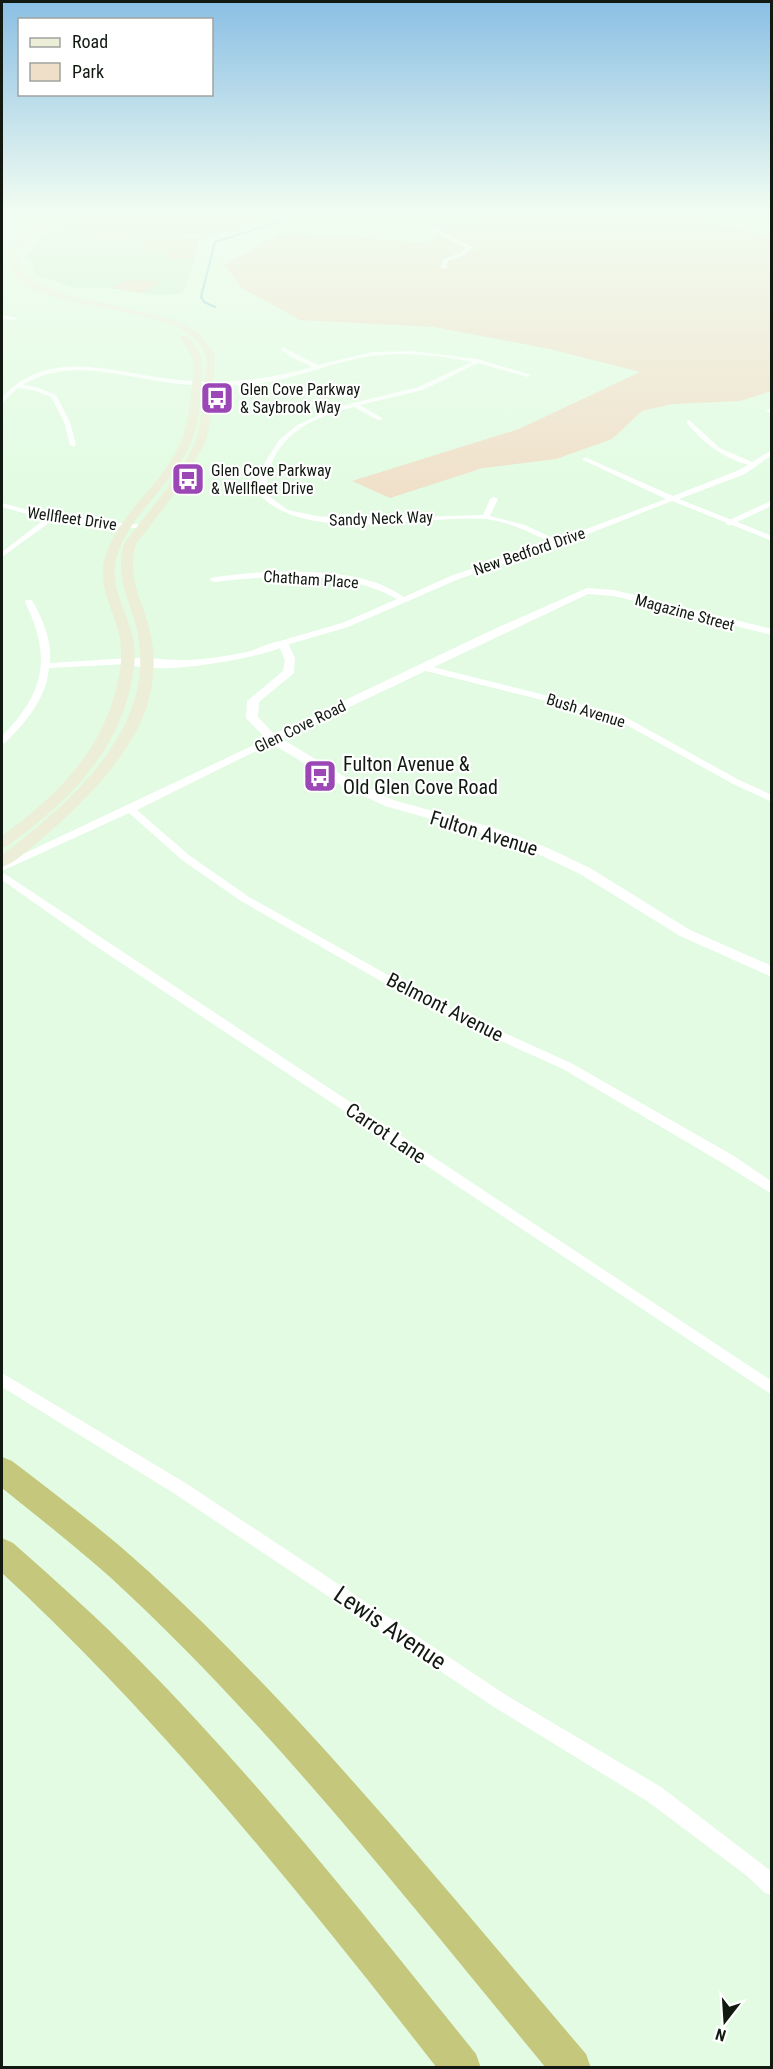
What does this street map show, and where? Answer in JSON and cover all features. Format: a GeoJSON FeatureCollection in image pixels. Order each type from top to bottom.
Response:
{"type":"FeatureCollection","features":[{"type":"Feature","properties":{"kind":"highway"},"geometry":{"type":"LineString","coordinates":[[2,1471],[45,1504],[147,1591],[252,1697],[572,2067]]}},
{"type":"Feature","properties":{"kind":"highway"},"geometry":{"type":"LineString","coordinates":[[2,1553],[102,1644],[223,1773],[462,2067]]}},
{"type":"Feature","properties":{"kind":"main road"},"geometry":{"type":"LineString","coordinates":[[2,843],[39,815],[94,759],[111,730],[121,704],[128,661],[125,634],[109,586],[109,567],[116,544],[178,457],[188,439],[198,361],[195,350],[187,340],[150,321],[101,310]]}},
{"type":"Feature","properties":{"kind":"main road"},"geometry":{"type":"LineString","coordinates":[[2,861],[31,840],[62,812],[106,765],[130,731],[142,698],[148,661],[145,640],[126,583],[125,566],[130,544],[197,449],[205,427],[211,357],[205,345],[192,333],[162,319],[123,310]]}},
{"type":"Feature","properties":{"kind":"street"},"geometry":{"type":"LineString","coordinates":[[2,317],[14,318]]}},
{"type":"Feature","properties":{"kind":"street"},"geometry":{"type":"LineString","coordinates":[[283,349],[318,367]]}},
{"type":"Feature","properties":{"kind":"street"},"geometry":{"type":"LineString","coordinates":[[2,401],[15,386],[38,374],[85,367],[114,369],[159,381],[196,384],[277,378],[355,357],[392,352],[435,354],[478,361],[528,375]]}},
{"type":"Feature","properties":{"kind":"street"},"geometry":{"type":"LineString","coordinates":[[85,367],[89,356]]}},
{"type":"Feature","properties":{"kind":"street","name":"Sandy Neck Way"},"geometry":{"type":"LineString","coordinates":[[478,361],[420,388],[311,419],[284,437],[275,450],[261,483],[264,495],[275,506],[310,518],[338,521],[452,516],[486,517],[529,528],[557,543]]}},
{"type":"Feature","properties":{"kind":"street"},"geometry":{"type":"LineString","coordinates":[[15,386],[34,388],[54,396],[67,422],[73,445]]}},
{"type":"Feature","properties":{"kind":"street"},"geometry":{"type":"LineString","coordinates":[[355,405],[380,420]]}},
{"type":"Feature","properties":{"kind":"street"},"geometry":{"type":"LineString","coordinates":[[689,422],[700,436],[717,451],[755,465]]}},
{"type":"Feature","properties":{"kind":"street","name":"New Bedford Drive"},"geometry":{"type":"LineString","coordinates":[[47,666],[128,661],[225,659],[269,650],[283,643],[345,625],[456,577],[557,543],[673,499],[755,465],[771,452]]}},
{"type":"Feature","properties":{"kind":"street"},"geometry":{"type":"LineString","coordinates":[[585,459],[673,499],[771,539]]}},
{"type":"Feature","properties":{"kind":"street"},"geometry":{"type":"LineString","coordinates":[[486,517],[494,499]]}},
{"type":"Feature","properties":{"kind":"street"},"geometry":{"type":"LineString","coordinates":[[729,523],[771,503]]}},
{"type":"Feature","properties":{"kind":"street","name":"Wellfleet Drive"},"geometry":{"type":"LineString","coordinates":[[2,505],[51,518],[143,527]]}},
{"type":"Feature","properties":{"kind":"street"},"geometry":{"type":"LineString","coordinates":[[2,555],[51,518]]}},
{"type":"Feature","properties":{"kind":"street","name":"Chatham Place"},"geometry":{"type":"LineString","coordinates":[[214,580],[249,576],[344,578],[372,585],[404,600]]}},
{"type":"Feature","properties":{"kind":"street","name":"Magazine Street"},"geometry":{"type":"LineString","coordinates":[[599,591],[771,632]]}},
{"type":"Feature","properties":{"kind":"street","name":"Glen Cove Road"},"geometry":{"type":"LineString","coordinates":[[2,868],[576,595],[599,591]]}},
{"type":"Feature","properties":{"kind":"street"},"geometry":{"type":"LineString","coordinates":[[2,741],[34,700],[47,666],[44,634],[29,602]]}},
{"type":"Feature","properties":{"kind":"street","name":"Fulton Avenue"},"geometry":{"type":"LineString","coordinates":[[283,643],[290,657],[291,666],[281,679],[253,701],[251,706],[252,717],[256,724],[273,739],[374,797],[502,835],[558,858],[585,871],[686,933],[771,972]]}},
{"type":"Feature","properties":{"kind":"street","name":"Bush Avenue"},"geometry":{"type":"LineString","coordinates":[[421,667],[617,716],[771,799]]}},
{"type":"Feature","properties":{"kind":"street"},"geometry":{"type":"LineString","coordinates":[[5,724],[16,725]]}},
{"type":"Feature","properties":{"kind":"street","name":"Belmont Avenue"},"geometry":{"type":"LineString","coordinates":[[129,809],[201,870],[245,899],[432,1005],[567,1065],[729,1160],[771,1189]]}},
{"type":"Feature","properties":{"kind":"street","name":"Carrot Lane"},"geometry":{"type":"LineString","coordinates":[[2,875],[101,944],[771,1389]]}},
{"type":"Feature","properties":{"kind":"street","name":"Lewis Avenue"},"geometry":{"type":"LineString","coordinates":[[2,1379],[181,1489],[500,1701],[654,1794],[754,1869],[771,1886]]}},
{"type":"Feature","properties":{"kind":"green space"},"geometry":{"type":"Polygon","coordinates":[[[281,310],[771,310],[771,391],[740,401],[672,404],[642,411],[612,439],[556,459],[483,468],[390,498],[352,481],[519,429],[640,372],[550,349],[434,327],[300,320],[281,310]]]}},
{"type":"Feature","properties":{"kind":"place","name":"Glen Cove Parkway & Saybrook Way"},"geometry":{"type":"Point","coordinates":[217,398]}},
{"type":"Feature","properties":{"kind":"place","name":"Glen Cove Parkway & Wellfleet Drive"},"geometry":{"type":"Point","coordinates":[188,479]}},
{"type":"Feature","properties":{"kind":"place","name":"Fulton Avenue & Old Glen Cove Road"},"geometry":{"type":"Point","coordinates":[320,776]}}]}
